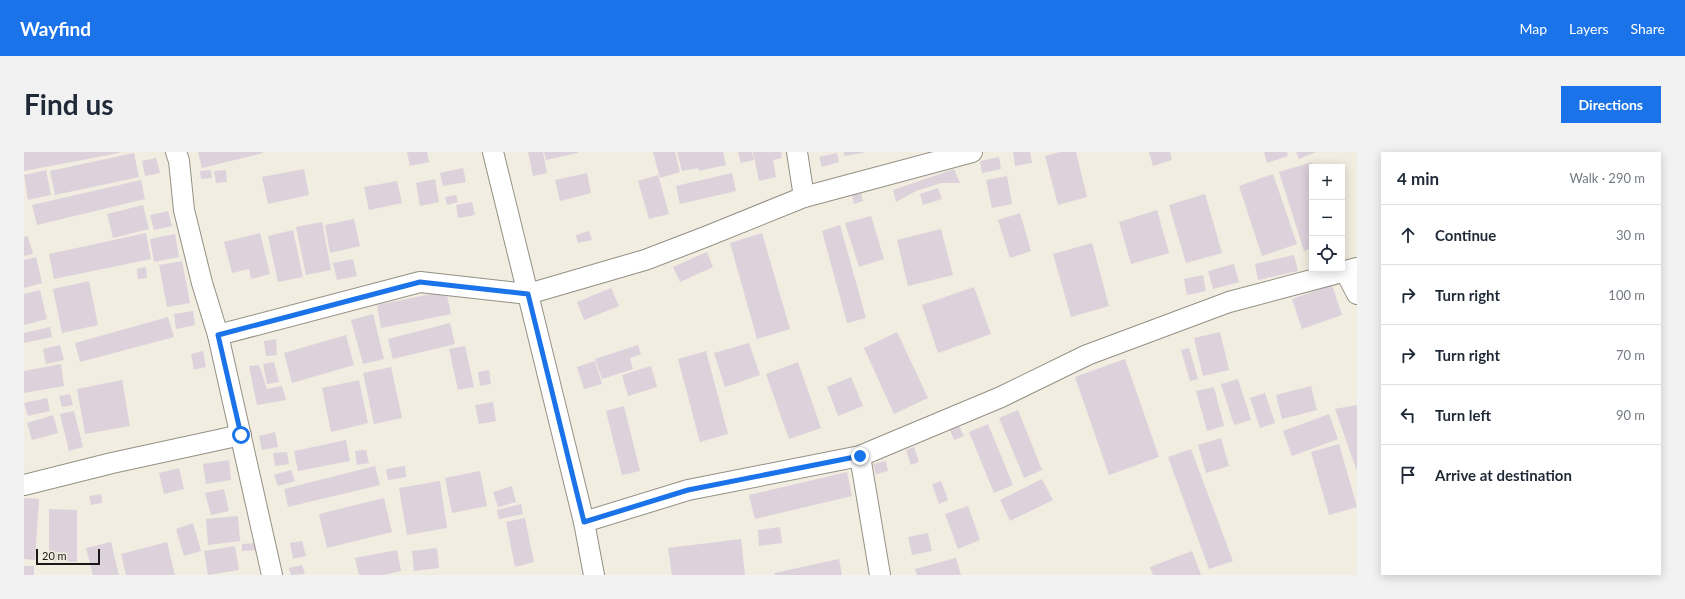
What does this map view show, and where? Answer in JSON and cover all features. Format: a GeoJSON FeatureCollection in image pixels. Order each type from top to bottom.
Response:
{"type":"FeatureCollection","features":[{"type":"Feature","properties":{"kind":"street"},"geometry":{"type":"LineString","coordinates":[[176,152],[179,161],[184,210],[202,283],[218,335],[272,575]]}},
{"type":"Feature","properties":{"kind":"street"},"geometry":{"type":"LineString","coordinates":[[493,152],[584,522],[594,575]]}},
{"type":"Feature","properties":{"kind":"street"},"geometry":{"type":"LineString","coordinates":[[797,152],[804,197]]}},
{"type":"Feature","properties":{"kind":"street"},"geometry":{"type":"LineString","coordinates":[[218,335],[420,282],[528,294],[645,260],[705,238],[804,197],[972,152]]}},
{"type":"Feature","properties":{"kind":"street"},"geometry":{"type":"LineString","coordinates":[[584,522],[688,490],[860,456],[1001,397],[1095,353],[1229,302],[1351,270],[1357,294]]}},
{"type":"Feature","properties":{"kind":"street"},"geometry":{"type":"LineString","coordinates":[[24,485],[112,463],[241,435]]}},
{"type":"Feature","properties":{"kind":"street"},"geometry":{"type":"LineString","coordinates":[[860,456],[880,575]]}},
{"type":"Feature","properties":{"kind":"building"},"geometry":{"type":"Polygon","coordinates":[[[24,152],[119,152],[119,153],[24,171],[24,152]]]}},
{"type":"Feature","properties":{"kind":"building"},"geometry":{"type":"Polygon","coordinates":[[[198,152],[263,152],[263,153],[202,168],[198,152]]]}},
{"type":"Feature","properties":{"kind":"building"},"geometry":{"type":"Polygon","coordinates":[[[407,152],[427,152],[429,162],[410,166],[407,152]]]}},
{"type":"Feature","properties":{"kind":"building"},"geometry":{"type":"Polygon","coordinates":[[[528,152],[543,152],[547,173],[533,176],[528,152]]]}},
{"type":"Feature","properties":{"kind":"building"},"geometry":{"type":"Polygon","coordinates":[[[544,152],[578,152],[578,153],[546,160],[544,152]]]}},
{"type":"Feature","properties":{"kind":"building"},"geometry":{"type":"Polygon","coordinates":[[[653,152],[675,152],[680,172],[660,178],[653,152]]]}},
{"type":"Feature","properties":{"kind":"building"},"geometry":{"type":"Polygon","coordinates":[[[677,152],[723,152],[726,165],[699,171],[698,168],[682,171],[677,152]]]}},
{"type":"Feature","properties":{"kind":"building"},"geometry":{"type":"Polygon","coordinates":[[[738,152],[752,152],[754,160],[741,163],[738,152]]]}},
{"type":"Feature","properties":{"kind":"building"},"geometry":{"type":"Polygon","coordinates":[[[753,152],[781,152],[782,158],[773,160],[776,177],[759,181],[753,152]]]}},
{"type":"Feature","properties":{"kind":"building"},"geometry":{"type":"Polygon","coordinates":[[[844,152],[863,152],[863,153],[844,156],[844,152]]]}},
{"type":"Feature","properties":{"kind":"building"},"geometry":{"type":"Polygon","coordinates":[[[1013,152],[1030,152],[1032,163],[1015,166],[1013,152]]]}},
{"type":"Feature","properties":{"kind":"building"},"geometry":{"type":"Polygon","coordinates":[[[1060,152],[1076,152],[1087,197],[1058,205],[1045,156],[1060,152]]]}},
{"type":"Feature","properties":{"kind":"building"},"geometry":{"type":"Polygon","coordinates":[[[1149,152],[1170,152],[1172,160],[1153,166],[1149,152]]]}},
{"type":"Feature","properties":{"kind":"building"},"geometry":{"type":"Polygon","coordinates":[[[1264,152],[1287,152],[1288,156],[1267,163],[1264,152]]]}},
{"type":"Feature","properties":{"kind":"building"},"geometry":{"type":"Polygon","coordinates":[[[1296,152],[1316,152],[1299,159],[1296,152]]]}},
{"type":"Feature","properties":{"kind":"building"},"geometry":{"type":"Polygon","coordinates":[[[134,153],[139,177],[55,195],[50,171],[134,153]]]}},
{"type":"Feature","properties":{"kind":"building"},"geometry":{"type":"Polygon","coordinates":[[[837,153],[839,162],[822,167],[819,157],[837,153]]]}},
{"type":"Feature","properties":{"kind":"building"},"geometry":{"type":"Polygon","coordinates":[[[999,157],[1001,169],[982,173],[980,161],[999,157]]]}},
{"type":"Feature","properties":{"kind":"building"},"geometry":{"type":"Polygon","coordinates":[[[156,158],[160,173],[145,176],[142,161],[156,158]]]}},
{"type":"Feature","properties":{"kind":"building"},"geometry":{"type":"Polygon","coordinates":[[[1312,162],[1313,164],[1309,164],[1309,249],[1304,251],[1279,172],[1312,162]]]}},
{"type":"Feature","properties":{"kind":"building"},"geometry":{"type":"Polygon","coordinates":[[[463,168],[466,182],[443,186],[440,173],[463,168]]]}},
{"type":"Feature","properties":{"kind":"building"},"geometry":{"type":"Polygon","coordinates":[[[304,169],[309,195],[268,204],[262,177],[304,169]]]}},
{"type":"Feature","properties":{"kind":"building"},"geometry":{"type":"Polygon","coordinates":[[[954,169],[960,183],[941,183],[916,191],[896,202],[893,190],[954,169]]]}},
{"type":"Feature","properties":{"kind":"building"},"geometry":{"type":"Polygon","coordinates":[[[46,170],[51,195],[28,200],[24,175],[46,170]]]}},
{"type":"Feature","properties":{"kind":"building"},"geometry":{"type":"Polygon","coordinates":[[[211,170],[212,178],[201,179],[200,171],[211,170]]]}},
{"type":"Feature","properties":{"kind":"building"},"geometry":{"type":"Polygon","coordinates":[[[226,170],[227,182],[216,183],[214,171],[226,170]]]}},
{"type":"Feature","properties":{"kind":"building"},"geometry":{"type":"Polygon","coordinates":[[[587,173],[591,193],[560,201],[555,180],[587,173]]]}},
{"type":"Feature","properties":{"kind":"building"},"geometry":{"type":"Polygon","coordinates":[[[732,173],[736,191],[680,204],[676,186],[732,173]]]}},
{"type":"Feature","properties":{"kind":"building"},"geometry":{"type":"Polygon","coordinates":[[[1273,174],[1297,244],[1262,256],[1239,186],[1273,174]]]}},
{"type":"Feature","properties":{"kind":"building"},"geometry":{"type":"Polygon","coordinates":[[[658,175],[669,214],[649,219],[638,181],[658,175]]]}},
{"type":"Feature","properties":{"kind":"building"},"geometry":{"type":"Polygon","coordinates":[[[1007,176],[1012,204],[992,208],[986,180],[1007,176]]]}},
{"type":"Feature","properties":{"kind":"building"},"geometry":{"type":"Polygon","coordinates":[[[435,179],[439,202],[420,206],[416,183],[435,179]]]}},
{"type":"Feature","properties":{"kind":"building"},"geometry":{"type":"Polygon","coordinates":[[[141,180],[145,199],[37,225],[32,205],[141,180]]]}},
{"type":"Feature","properties":{"kind":"building"},"geometry":{"type":"Polygon","coordinates":[[[397,181],[402,203],[369,210],[364,187],[397,181]]]}},
{"type":"Feature","properties":{"kind":"building"},"geometry":{"type":"Polygon","coordinates":[[[938,188],[942,199],[923,205],[920,194],[938,188]]]}},
{"type":"Feature","properties":{"kind":"building"},"geometry":{"type":"Polygon","coordinates":[[[861,193],[863,201],[854,204],[852,195],[861,193]]]}},
{"type":"Feature","properties":{"kind":"building"},"geometry":{"type":"Polygon","coordinates":[[[1205,194],[1222,253],[1186,263],[1169,205],[1205,194]]]}},
{"type":"Feature","properties":{"kind":"building"},"geometry":{"type":"Polygon","coordinates":[[[456,195],[458,202],[447,205],[445,197],[456,195]]]}},
{"type":"Feature","properties":{"kind":"building"},"geometry":{"type":"Polygon","coordinates":[[[472,202],[475,215],[458,218],[456,205],[472,202]]]}},
{"type":"Feature","properties":{"kind":"building"},"geometry":{"type":"Polygon","coordinates":[[[143,205],[149,229],[113,238],[107,214],[143,205]]]}},
{"type":"Feature","properties":{"kind":"building"},"geometry":{"type":"Polygon","coordinates":[[[1157,210],[1169,253],[1131,264],[1119,222],[1157,210]]]}},
{"type":"Feature","properties":{"kind":"building"},"geometry":{"type":"Polygon","coordinates":[[[168,211],[172,226],[154,230],[150,215],[168,211]]]}},
{"type":"Feature","properties":{"kind":"building"},"geometry":{"type":"Polygon","coordinates":[[[1020,213],[1031,251],[1010,258],[998,220],[1020,213]]]}},
{"type":"Feature","properties":{"kind":"building"},"geometry":{"type":"Polygon","coordinates":[[[871,216],[884,259],[859,267],[845,223],[871,216]]]}},
{"type":"Feature","properties":{"kind":"building"},"geometry":{"type":"Polygon","coordinates":[[[354,219],[360,246],[330,253],[325,225],[354,219]]]}},
{"type":"Feature","properties":{"kind":"building"},"geometry":{"type":"Polygon","coordinates":[[[322,222],[331,270],[306,275],[296,227],[322,222]]]}},
{"type":"Feature","properties":{"kind":"building"},"geometry":{"type":"Polygon","coordinates":[[[840,225],[866,318],[847,323],[822,231],[840,225]]]}},
{"type":"Feature","properties":{"kind":"building"},"geometry":{"type":"Polygon","coordinates":[[[941,229],[953,275],[908,286],[897,240],[941,229]]]}},
{"type":"Feature","properties":{"kind":"building"},"geometry":{"type":"Polygon","coordinates":[[[293,230],[303,277],[278,282],[268,236],[293,230]]]}},
{"type":"Feature","properties":{"kind":"building"},"geometry":{"type":"Polygon","coordinates":[[[589,231],[592,240],[578,243],[576,235],[589,231]]]}},
{"type":"Feature","properties":{"kind":"building"},"geometry":{"type":"Polygon","coordinates":[[[146,233],[151,259],[54,279],[49,254],[146,233]]]}},
{"type":"Feature","properties":{"kind":"building"},"geometry":{"type":"Polygon","coordinates":[[[260,233],[270,274],[251,279],[249,269],[232,273],[224,242],[260,233]]]}},
{"type":"Feature","properties":{"kind":"building"},"geometry":{"type":"Polygon","coordinates":[[[762,233],[790,329],[757,339],[730,243],[762,233]]]}},
{"type":"Feature","properties":{"kind":"building"},"geometry":{"type":"Polygon","coordinates":[[[175,234],[179,257],[154,262],[150,239],[175,234]]]}},
{"type":"Feature","properties":{"kind":"building"},"geometry":{"type":"Polygon","coordinates":[[[28,236],[33,254],[24,256],[24,237],[28,236]]]}},
{"type":"Feature","properties":{"kind":"building"},"geometry":{"type":"Polygon","coordinates":[[[1092,243],[1109,306],[1071,317],[1053,254],[1092,243]]]}},
{"type":"Feature","properties":{"kind":"building"},"geometry":{"type":"Polygon","coordinates":[[[707,252],[713,267],[680,282],[673,267],[707,252]]]}},
{"type":"Feature","properties":{"kind":"building"},"geometry":{"type":"Polygon","coordinates":[[[1294,255],[1298,271],[1258,280],[1255,264],[1294,255]]]}},
{"type":"Feature","properties":{"kind":"building"},"geometry":{"type":"Polygon","coordinates":[[[36,257],[42,283],[24,288],[24,260],[36,257]]]}},
{"type":"Feature","properties":{"kind":"building"},"geometry":{"type":"Polygon","coordinates":[[[353,259],[357,276],[337,280],[333,263],[353,259]]]}},
{"type":"Feature","properties":{"kind":"building"},"geometry":{"type":"Polygon","coordinates":[[[182,261],[190,303],[167,307],[159,265],[182,261]]]}},
{"type":"Feature","properties":{"kind":"building"},"geometry":{"type":"Polygon","coordinates":[[[1234,264],[1239,282],[1213,289],[1208,271],[1234,264]]]}},
{"type":"Feature","properties":{"kind":"building"},"geometry":{"type":"Polygon","coordinates":[[[146,267],[147,278],[138,279],[137,269],[146,267]]]}},
{"type":"Feature","properties":{"kind":"building"},"geometry":{"type":"Polygon","coordinates":[[[1203,275],[1206,291],[1187,295],[1184,279],[1203,275]]]}},
{"type":"Feature","properties":{"kind":"building"},"geometry":{"type":"Polygon","coordinates":[[[89,281],[98,325],[62,333],[53,289],[89,281]]]}},
{"type":"Feature","properties":{"kind":"building"},"geometry":{"type":"Polygon","coordinates":[[[1332,285],[1342,315],[1302,329],[1292,299],[1332,285]]]}},
{"type":"Feature","properties":{"kind":"building"},"geometry":{"type":"Polygon","coordinates":[[[974,287],[991,334],[938,353],[922,305],[974,287]]]}},
{"type":"Feature","properties":{"kind":"building"},"geometry":{"type":"Polygon","coordinates":[[[611,288],[619,306],[584,320],[577,302],[611,288]]]}},
{"type":"Feature","properties":{"kind":"building"},"geometry":{"type":"Polygon","coordinates":[[[40,290],[47,319],[24,325],[24,294],[40,290]]]}},
{"type":"Feature","properties":{"kind":"building"},"geometry":{"type":"Polygon","coordinates":[[[446,291],[451,314],[381,328],[377,305],[446,291]]]}},
{"type":"Feature","properties":{"kind":"building"},"geometry":{"type":"Polygon","coordinates":[[[193,311],[195,325],[176,329],[174,314],[193,311]]]}},
{"type":"Feature","properties":{"kind":"building"},"geometry":{"type":"Polygon","coordinates":[[[373,314],[384,359],[363,364],[351,320],[373,314]]]}},
{"type":"Feature","properties":{"kind":"building"},"geometry":{"type":"Polygon","coordinates":[[[168,317],[174,337],[80,362],[75,343],[168,317]]]}},
{"type":"Feature","properties":{"kind":"building"},"geometry":{"type":"Polygon","coordinates":[[[450,323],[455,344],[393,359],[388,339],[450,323]]]}},
{"type":"Feature","properties":{"kind":"building"},"geometry":{"type":"Polygon","coordinates":[[[50,327],[52,337],[24,343],[24,333],[50,327]]]}},
{"type":"Feature","properties":{"kind":"building"},"geometry":{"type":"Polygon","coordinates":[[[897,332],[928,398],[894,414],[864,348],[897,332]]]}},
{"type":"Feature","properties":{"kind":"building"},"geometry":{"type":"Polygon","coordinates":[[[1220,332],[1229,370],[1203,376],[1194,338],[1220,332]]]}},
{"type":"Feature","properties":{"kind":"building"},"geometry":{"type":"Polygon","coordinates":[[[346,335],[354,365],[292,383],[284,353],[346,335]]]}},
{"type":"Feature","properties":{"kind":"building"},"geometry":{"type":"Polygon","coordinates":[[[276,339],[277,355],[266,356],[264,341],[276,339]]]}},
{"type":"Feature","properties":{"kind":"building"},"geometry":{"type":"Polygon","coordinates":[[[749,343],[760,375],[725,387],[714,353],[749,343]]]}},
{"type":"Feature","properties":{"kind":"building"},"geometry":{"type":"Polygon","coordinates":[[[60,345],[64,360],[46,364],[43,349],[60,345]]]}},
{"type":"Feature","properties":{"kind":"building"},"geometry":{"type":"Polygon","coordinates":[[[638,345],[641,354],[630,358],[633,369],[602,379],[595,359],[638,345]]]}},
{"type":"Feature","properties":{"kind":"building"},"geometry":{"type":"Polygon","coordinates":[[[465,346],[474,387],[458,390],[449,349],[465,346]]]}},
{"type":"Feature","properties":{"kind":"building"},"geometry":{"type":"Polygon","coordinates":[[[1189,348],[1198,379],[1190,381],[1181,350],[1189,348]]]}},
{"type":"Feature","properties":{"kind":"building"},"geometry":{"type":"Polygon","coordinates":[[[203,351],[206,367],[194,370],[191,354],[203,351]]]}},
{"type":"Feature","properties":{"kind":"building"},"geometry":{"type":"Polygon","coordinates":[[[706,351],[728,434],[700,442],[678,359],[706,351]]]}},
{"type":"Feature","properties":{"kind":"building"},"geometry":{"type":"Polygon","coordinates":[[[1125,359],[1159,457],[1109,475],[1075,377],[1125,359]]]}},
{"type":"Feature","properties":{"kind":"building"},"geometry":{"type":"Polygon","coordinates":[[[595,361],[602,384],[584,389],[577,367],[595,361]]]}},
{"type":"Feature","properties":{"kind":"building"},"geometry":{"type":"Polygon","coordinates":[[[274,362],[279,382],[267,384],[263,364],[274,362]]]}},
{"type":"Feature","properties":{"kind":"building"},"geometry":{"type":"Polygon","coordinates":[[[798,362],[821,428],[789,439],[766,374],[798,362]]]}},
{"type":"Feature","properties":{"kind":"building"},"geometry":{"type":"Polygon","coordinates":[[[61,364],[64,386],[24,393],[24,371],[61,364]]]}},
{"type":"Feature","properties":{"kind":"building"},"geometry":{"type":"Polygon","coordinates":[[[259,365],[267,389],[282,386],[286,400],[257,405],[249,366],[259,365]]]}},
{"type":"Feature","properties":{"kind":"building"},"geometry":{"type":"Polygon","coordinates":[[[651,366],[657,387],[628,396],[622,375],[651,366]]]}},
{"type":"Feature","properties":{"kind":"building"},"geometry":{"type":"Polygon","coordinates":[[[391,367],[402,418],[374,424],[363,373],[391,367]]]}},
{"type":"Feature","properties":{"kind":"building"},"geometry":{"type":"Polygon","coordinates":[[[489,370],[491,384],[480,386],[478,372],[489,370]]]}},
{"type":"Feature","properties":{"kind":"building"},"geometry":{"type":"Polygon","coordinates":[[[851,377],[863,406],[838,416],[827,387],[851,377]]]}},
{"type":"Feature","properties":{"kind":"building"},"geometry":{"type":"Polygon","coordinates":[[[1238,379],[1251,420],[1234,425],[1221,384],[1238,379]]]}},
{"type":"Feature","properties":{"kind":"building"},"geometry":{"type":"Polygon","coordinates":[[[122,380],[130,426],[85,434],[77,389],[122,380]]]}},
{"type":"Feature","properties":{"kind":"building"},"geometry":{"type":"Polygon","coordinates":[[[359,380],[368,423],[331,432],[322,388],[359,380]]]}},
{"type":"Feature","properties":{"kind":"building"},"geometry":{"type":"Polygon","coordinates":[[[1311,386],[1317,410],[1282,419],[1276,395],[1311,386]]]}},
{"type":"Feature","properties":{"kind":"building"},"geometry":{"type":"Polygon","coordinates":[[[1214,387],[1224,426],[1207,431],[1196,391],[1214,387]]]}},
{"type":"Feature","properties":{"kind":"building"},"geometry":{"type":"Polygon","coordinates":[[[1265,393],[1275,423],[1260,428],[1250,398],[1265,393]]]}},
{"type":"Feature","properties":{"kind":"building"},"geometry":{"type":"Polygon","coordinates":[[[70,394],[73,405],[62,407],[59,396],[70,394]]]}},
{"type":"Feature","properties":{"kind":"building"},"geometry":{"type":"Polygon","coordinates":[[[47,398],[50,411],[28,416],[24,403],[47,398]]]}},
{"type":"Feature","properties":{"kind":"building"},"geometry":{"type":"Polygon","coordinates":[[[493,402],[496,421],[479,424],[475,405],[493,402]]]}},
{"type":"Feature","properties":{"kind":"building"},"geometry":{"type":"Polygon","coordinates":[[[1357,405],[1357,471],[1335,409],[1357,405]]]}},
{"type":"Feature","properties":{"kind":"building"},"geometry":{"type":"Polygon","coordinates":[[[624,406],[640,471],[622,475],[606,411],[624,406]]]}},
{"type":"Feature","properties":{"kind":"building"},"geometry":{"type":"Polygon","coordinates":[[[1018,410],[1042,470],[1024,478],[999,418],[1018,410]]]}},
{"type":"Feature","properties":{"kind":"building"},"geometry":{"type":"Polygon","coordinates":[[[74,411],[83,447],[69,451],[60,414],[74,411]]]}},
{"type":"Feature","properties":{"kind":"building"},"geometry":{"type":"Polygon","coordinates":[[[1329,414],[1338,439],[1292,456],[1283,431],[1329,414]]]}},
{"type":"Feature","properties":{"kind":"building"},"geometry":{"type":"Polygon","coordinates":[[[53,415],[58,433],[32,440],[27,423],[53,415]]]}},
{"type":"Feature","properties":{"kind":"building"},"geometry":{"type":"Polygon","coordinates":[[[988,424],[1013,485],[994,493],[969,432],[988,424]]]}},
{"type":"Feature","properties":{"kind":"building"},"geometry":{"type":"Polygon","coordinates":[[[959,426],[964,436],[954,440],[950,430],[959,426]]]}},
{"type":"Feature","properties":{"kind":"building"},"geometry":{"type":"Polygon","coordinates":[[[275,432],[278,447],[262,450],[259,436],[275,432]]]}},
{"type":"Feature","properties":{"kind":"building"},"geometry":{"type":"Polygon","coordinates":[[[1221,438],[1229,466],[1206,473],[1198,445],[1221,438]]]}},
{"type":"Feature","properties":{"kind":"building"},"geometry":{"type":"Polygon","coordinates":[[[346,440],[350,461],[298,471],[294,451],[346,440]]]}},
{"type":"Feature","properties":{"kind":"building"},"geometry":{"type":"Polygon","coordinates":[[[1339,444],[1357,507],[1329,515],[1311,452],[1339,444]]]}},
{"type":"Feature","properties":{"kind":"building"},"geometry":{"type":"Polygon","coordinates":[[[914,447],[919,462],[911,465],[906,450],[914,447]]]}},
{"type":"Feature","properties":{"kind":"building"},"geometry":{"type":"Polygon","coordinates":[[[1191,449],[1233,561],[1209,569],[1168,457],[1191,449]]]}},
{"type":"Feature","properties":{"kind":"building"},"geometry":{"type":"Polygon","coordinates":[[[366,450],[369,463],[357,465],[355,451],[366,450]]]}},
{"type":"Feature","properties":{"kind":"building"},"geometry":{"type":"Polygon","coordinates":[[[287,452],[289,464],[275,466],[273,453],[287,452]]]}},
{"type":"Feature","properties":{"kind":"building"},"geometry":{"type":"Polygon","coordinates":[[[229,460],[231,480],[206,484],[203,464],[229,460]]]}},
{"type":"Feature","properties":{"kind":"building"},"geometry":{"type":"Polygon","coordinates":[[[886,461],[888,471],[876,474],[873,464],[886,461]]]}},
{"type":"Feature","properties":{"kind":"building"},"geometry":{"type":"Polygon","coordinates":[[[375,466],[380,485],[288,507],[284,489],[375,466]]]}},
{"type":"Feature","properties":{"kind":"building"},"geometry":{"type":"Polygon","coordinates":[[[405,466],[406,477],[388,480],[386,469],[405,466]]]}},
{"type":"Feature","properties":{"kind":"building"},"geometry":{"type":"Polygon","coordinates":[[[179,468],[184,489],[164,494],[159,473],[179,468]]]}},
{"type":"Feature","properties":{"kind":"building"},"geometry":{"type":"Polygon","coordinates":[[[291,470],[295,481],[278,486],[274,475],[291,470]]]}},
{"type":"Feature","properties":{"kind":"building"},"geometry":{"type":"Polygon","coordinates":[[[480,471],[487,506],[452,513],[445,478],[480,471]]]}},
{"type":"Feature","properties":{"kind":"building"},"geometry":{"type":"Polygon","coordinates":[[[847,472],[852,496],[755,519],[749,495],[847,472]]]}},
{"type":"Feature","properties":{"kind":"building"},"geometry":{"type":"Polygon","coordinates":[[[1042,479],[1053,500],[1010,521],[1000,500],[1042,479]]]}},
{"type":"Feature","properties":{"kind":"building"},"geometry":{"type":"Polygon","coordinates":[[[440,481],[447,528],[407,535],[399,488],[440,481]]]}},
{"type":"Feature","properties":{"kind":"building"},"geometry":{"type":"Polygon","coordinates":[[[941,481],[948,500],[939,504],[932,484],[941,481]]]}},
{"type":"Feature","properties":{"kind":"building"},"geometry":{"type":"Polygon","coordinates":[[[512,486],[516,502],[498,507],[493,492],[512,486]]]}},
{"type":"Feature","properties":{"kind":"building"},"geometry":{"type":"Polygon","coordinates":[[[224,489],[229,511],[211,515],[205,493],[224,489]]]}},
{"type":"Feature","properties":{"kind":"building"},"geometry":{"type":"Polygon","coordinates":[[[101,494],[102,503],[91,505],[89,496],[101,494]]]}},
{"type":"Feature","properties":{"kind":"building"},"geometry":{"type":"Polygon","coordinates":[[[24,498],[39,499],[35,560],[24,559],[24,498]]]}},
{"type":"Feature","properties":{"kind":"building"},"geometry":{"type":"Polygon","coordinates":[[[384,498],[392,532],[327,548],[319,514],[384,498]]]}},
{"type":"Feature","properties":{"kind":"building"},"geometry":{"type":"Polygon","coordinates":[[[521,504],[523,514],[499,519],[497,510],[521,504]]]}},
{"type":"Feature","properties":{"kind":"building"},"geometry":{"type":"Polygon","coordinates":[[[968,506],[980,540],[958,549],[945,514],[968,506]]]}},
{"type":"Feature","properties":{"kind":"building"},"geometry":{"type":"Polygon","coordinates":[[[49,509],[77,510],[77,562],[49,561],[49,509]]]}},
{"type":"Feature","properties":{"kind":"building"},"geometry":{"type":"Polygon","coordinates":[[[238,516],[240,541],[208,545],[206,519],[238,516]]]}},
{"type":"Feature","properties":{"kind":"building"},"geometry":{"type":"Polygon","coordinates":[[[525,518],[534,562],[515,567],[506,522],[525,518]]]}},
{"type":"Feature","properties":{"kind":"building"},"geometry":{"type":"Polygon","coordinates":[[[193,523],[201,551],[184,556],[176,529],[193,523]]]}},
{"type":"Feature","properties":{"kind":"building"},"geometry":{"type":"Polygon","coordinates":[[[780,527],[782,543],[759,546],[758,530],[780,527]]]}},
{"type":"Feature","properties":{"kind":"building"},"geometry":{"type":"Polygon","coordinates":[[[928,533],[932,551],[912,555],[908,537],[928,533]]]}},
{"type":"Feature","properties":{"kind":"building"},"geometry":{"type":"Polygon","coordinates":[[[741,539],[745,575],[672,575],[668,548],[741,539]]]}},
{"type":"Feature","properties":{"kind":"building"},"geometry":{"type":"Polygon","coordinates":[[[302,541],[306,556],[293,559],[290,543],[302,541]]]}},
{"type":"Feature","properties":{"kind":"building"},"geometry":{"type":"Polygon","coordinates":[[[111,542],[119,575],[93,575],[86,548],[111,542]]]}},
{"type":"Feature","properties":{"kind":"building"},"geometry":{"type":"Polygon","coordinates":[[[167,542],[175,575],[126,575],[121,554],[167,542]]]}},
{"type":"Feature","properties":{"kind":"building"},"geometry":{"type":"Polygon","coordinates":[[[257,543],[257,550],[242,551],[242,544],[257,543]]]}},
{"type":"Feature","properties":{"kind":"building"},"geometry":{"type":"Polygon","coordinates":[[[235,546],[239,570],[208,575],[204,551],[235,546]]]}},
{"type":"Feature","properties":{"kind":"building"},"geometry":{"type":"Polygon","coordinates":[[[437,548],[439,568],[414,571],[412,551],[437,548]]]}},
{"type":"Feature","properties":{"kind":"building"},"geometry":{"type":"Polygon","coordinates":[[[397,550],[401,571],[384,575],[359,575],[355,558],[397,550]]]}},
{"type":"Feature","properties":{"kind":"building"},"geometry":{"type":"Polygon","coordinates":[[[1192,551],[1201,575],[1153,575],[1150,567],[1192,551]]]}},
{"type":"Feature","properties":{"kind":"building"},"geometry":{"type":"Polygon","coordinates":[[[956,558],[961,575],[917,575],[915,569],[956,558]]]}},
{"type":"Feature","properties":{"kind":"building"},"geometry":{"type":"Polygon","coordinates":[[[839,559],[842,575],[775,575],[774,573],[839,559]]]}},
{"type":"Feature","properties":{"kind":"building"},"geometry":{"type":"Polygon","coordinates":[[[302,565],[305,574],[291,575],[289,568],[302,565]]]}},
{"type":"Feature","properties":{"kind":"building"},"geometry":{"type":"Polygon","coordinates":[[[24,566],[34,566],[34,575],[24,575],[24,566]]]}},
{"type":"Feature","properties":{"kind":"route"},"geometry":{"type":"LineString","coordinates":[[241,435],[218,335],[420,282],[528,294],[584,522],[688,490],[860,456]]}}]}
